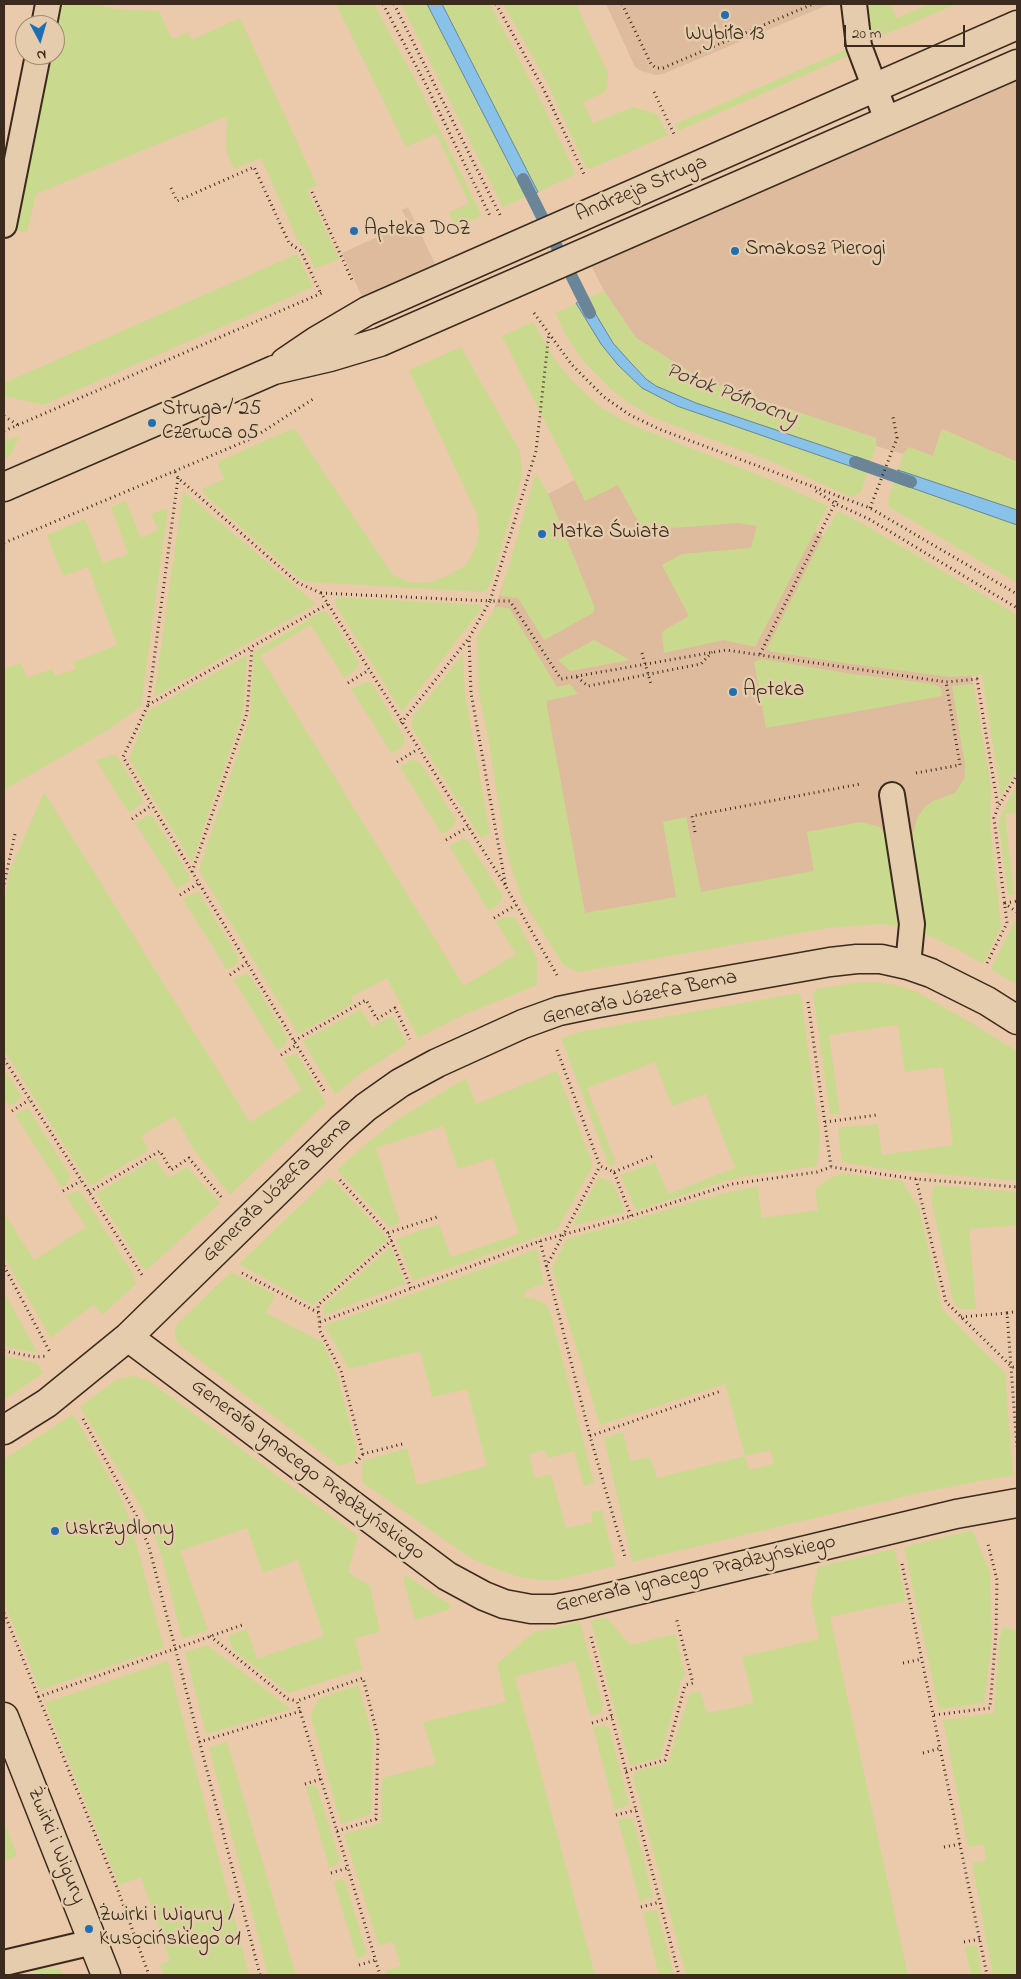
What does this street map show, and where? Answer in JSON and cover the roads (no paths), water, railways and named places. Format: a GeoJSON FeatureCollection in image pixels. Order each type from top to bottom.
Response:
{"type":"FeatureCollection","features":[{"type":"Feature","properties":{"kind":"street","name":"Andrzeja Struga"},"geometry":{"type":"LineString","coordinates":[[274,370],[316,341],[367,311],[1017,25]]}},
{"type":"Feature","properties":{"kind":"street","name":"Andrzeja Struga"},"geometry":{"type":"LineString","coordinates":[[4,487],[274,370],[330,357],[380,342],[526,289],[586,253],[1017,64]]}},
{"type":"Feature","properties":{"kind":"street","name":"Generała Józefa Bema"},"geometry":{"type":"LineString","coordinates":[[4,1430],[47,1403],[128,1337],[341,1129],[366,1107],[400,1083],[480,1042],[559,1012],[617,999],[856,959],[881,959],[908,965],[931,973],[987,1001],[1017,1020]]}},
{"type":"Feature","properties":{"kind":"street","name":"Generała Ignacego Prądzyńskiego"},"geometry":{"type":"LineString","coordinates":[[128,1337],[447,1576],[484,1596],[504,1604],[531,1609],[554,1609],[581,1604],[956,1514],[1017,1503]]}},
{"type":"Feature","properties":{"kind":"street","name":"Żwirki i Wigury"},"geometry":{"type":"LineString","coordinates":[[4,1717],[106,1975]]}},
{"type":"Feature","properties":{"kind":"lane"},"geometry":{"type":"LineString","coordinates":[[854,4],[856,37],[873,87],[887,120]]}},
{"type":"Feature","properties":{"kind":"lane"},"geometry":{"type":"LineString","coordinates":[[4,225],[36,65]]}},
{"type":"Feature","properties":{"kind":"lane"},"geometry":{"type":"LineString","coordinates":[[892,795],[912,924],[908,965]]}},
{"type":"Feature","properties":{"kind":"lane"},"geometry":{"type":"LineString","coordinates":[[4,1963],[94,1942]]}},
{"type":"Feature","properties":{"kind":"water"},"geometry":{"type":"Polygon","coordinates":[[[427,4],[442,4],[538,192],[526,197],[427,4]]]}},
{"type":"Feature","properties":{"kind":"water"},"geometry":{"type":"Polygon","coordinates":[[[586,298],[613,343],[646,379],[656,386],[696,403],[871,462],[867,472],[677,406],[642,388],[618,365],[601,344],[576,303],[586,298]]]}},
{"type":"Feature","properties":{"kind":"water"},"geometry":{"type":"Polygon","coordinates":[[[898,470],[1017,510],[1017,525],[895,482],[898,470]]]}},
{"type":"Feature","properties":{"kind":"waterway","name":"Potok Północny"},"geometry":{"type":"LineString","coordinates":[[523,179],[590,313]]}},
{"type":"Feature","properties":{"kind":"waterway","name":"Potok Północny"},"geometry":{"type":"LineString","coordinates":[[855,462],[911,482]]}},
{"type":"Feature","properties":{"kind":"place","name":"Wybiła 13"},"geometry":{"type":"Point","coordinates":[725,15]}},
{"type":"Feature","properties":{"kind":"place","name":"Apteka DOZ"},"geometry":{"type":"Point","coordinates":[354,231]}},
{"type":"Feature","properties":{"kind":"place","name":"Smakosz Pierogi"},"geometry":{"type":"Point","coordinates":[735,251]}},
{"type":"Feature","properties":{"kind":"place","name":"Struga / 25 Czerwca 05"},"geometry":{"type":"Point","coordinates":[152,423]}},
{"type":"Feature","properties":{"kind":"place","name":"Matka Świata"},"geometry":{"type":"Point","coordinates":[542,534]}},
{"type":"Feature","properties":{"kind":"place","name":"Apteka"},"geometry":{"type":"Point","coordinates":[733,692]}},
{"type":"Feature","properties":{"kind":"place","name":"Uskrzydlony"},"geometry":{"type":"Point","coordinates":[55,1531]}},
{"type":"Feature","properties":{"kind":"place","name":"Żwirki i Wigury / Kusocińskiego 01"},"geometry":{"type":"Point","coordinates":[89,1929]}}]}
